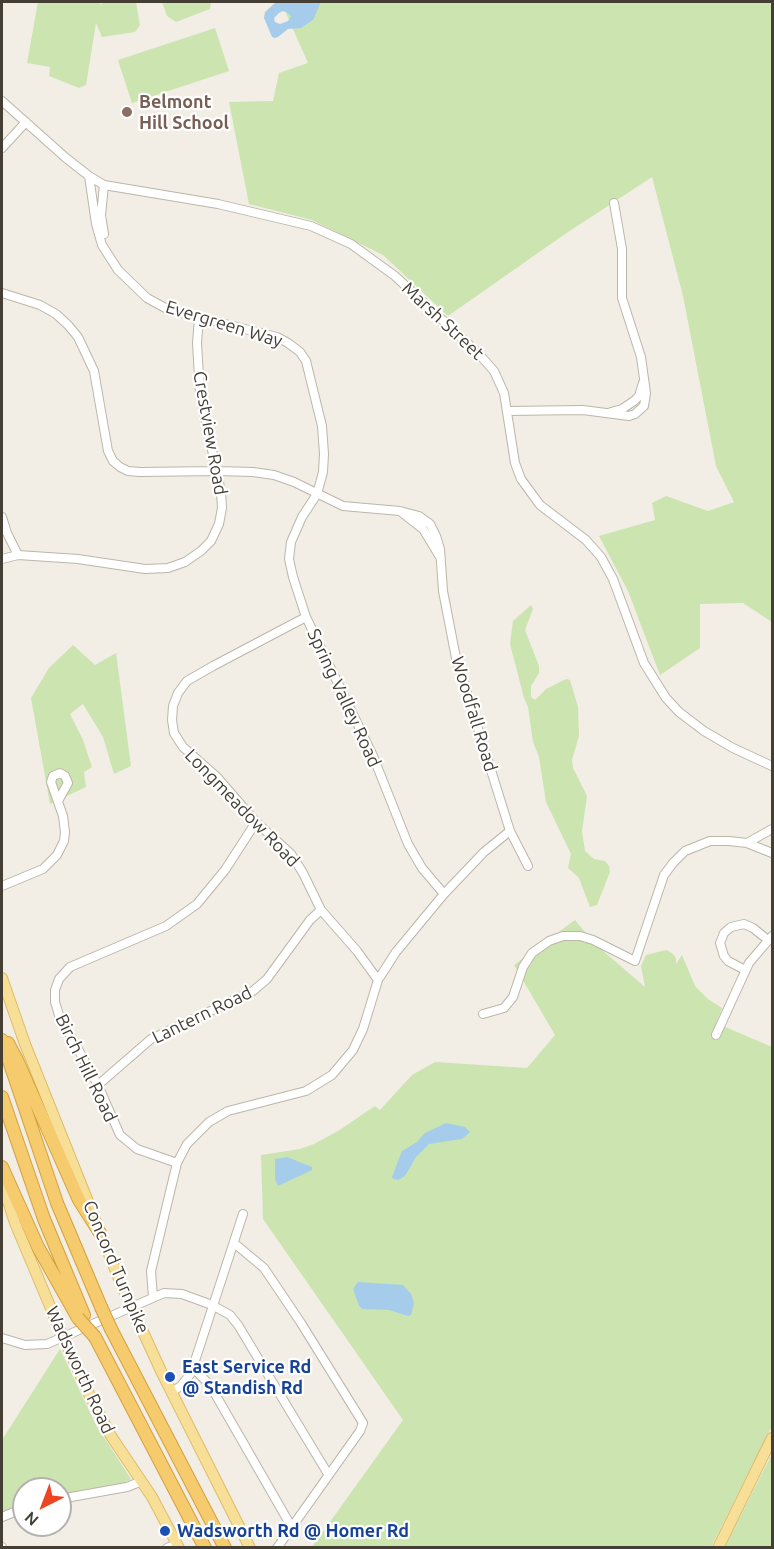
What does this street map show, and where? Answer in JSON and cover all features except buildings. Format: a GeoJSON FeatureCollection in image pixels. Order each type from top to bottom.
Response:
{"type":"FeatureCollection","features":[{"type":"Feature","properties":{"kind":"highway"},"geometry":{"type":"LineString","coordinates":[[2,1032],[17,1060],[79,1200],[100,1233]]}},
{"type":"Feature","properties":{"kind":"highway","name":"Concord Turnpike"},"geometry":{"type":"LineString","coordinates":[[2,1040],[57,1203],[101,1307],[225,1548]]}},
{"type":"Feature","properties":{"kind":"highway"},"geometry":{"type":"LineString","coordinates":[[2,1097],[40,1208],[81,1316]]}},
{"type":"Feature","properties":{"kind":"highway"},"geometry":{"type":"LineString","coordinates":[[2,1167],[38,1247],[95,1337],[205,1548]]}},
{"type":"Feature","properties":{"kind":"main road","name":"Concord Turnpike"},"geometry":{"type":"LineString","coordinates":[[2,978],[25,1044],[132,1307],[171,1392],[250,1548]]}},
{"type":"Feature","properties":{"kind":"main road","name":"Wadsworth Road"},"geometry":{"type":"LineString","coordinates":[[2,1182],[11,1213],[63,1337],[103,1422],[142,1481],[174,1546]]}},
{"type":"Feature","properties":{"kind":"main road"},"geometry":{"type":"LineString","coordinates":[[718,1548],[772,1438]]}},
{"type":"Feature","properties":{"kind":"street","name":"Marsh Street"},"geometry":{"type":"LineString","coordinates":[[2,101],[89,176],[104,185],[218,204],[302,223],[341,238],[395,276],[484,359],[498,378],[504,393],[515,463],[525,487],[540,505],[586,540],[601,557],[616,586],[644,663],[659,688],[679,712],[704,731],[733,748],[772,766]]}},
{"type":"Feature","properties":{"kind":"street"},"geometry":{"type":"LineString","coordinates":[[2,148],[26,122]]}},
{"type":"Feature","properties":{"kind":"street","name":"Evergreen Way"},"geometry":{"type":"LineString","coordinates":[[89,176],[96,224],[102,245],[118,270],[147,298],[169,310],[277,337],[300,352],[306,361],[321,426],[323,472],[317,494]]}},
{"type":"Feature","properties":{"kind":"street","name":"Evergreen Way"},"geometry":{"type":"LineString","coordinates":[[104,185],[101,206],[102,225],[104,237],[118,270]]}},
{"type":"Feature","properties":{"kind":"street"},"geometry":{"type":"LineString","coordinates":[[507,411],[583,410],[609,413],[629,405],[639,396],[644,374],[637,342],[627,319],[622,298],[622,249],[614,203]]}},
{"type":"Feature","properties":{"kind":"street","name":"Woodfall Road"},"geometry":{"type":"LineString","coordinates":[[2,293],[40,305],[62,320],[78,337],[94,371],[108,452],[120,467],[128,471],[140,472],[216,471],[274,475],[348,507],[400,511],[419,516],[429,524],[438,540],[443,591],[456,658],[510,831],[528,866]]}},
{"type":"Feature","properties":{"kind":"street","name":"Crestview Road"},"geometry":{"type":"LineString","coordinates":[[2,559],[18,555],[78,559],[145,569],[168,568],[185,562],[211,541],[219,524],[222,508],[221,492],[200,394],[197,343],[199,318]]}},
{"type":"Feature","properties":{"kind":"street","name":"Spring Valley Road"},"geometry":{"type":"LineString","coordinates":[[317,494],[302,517],[294,535],[290,549],[293,577],[306,617],[373,756],[408,844],[422,868],[444,894]]}},
{"type":"Feature","properties":{"kind":"street"},"geometry":{"type":"LineString","coordinates":[[2,517],[18,555]]}},
{"type":"Feature","properties":{"kind":"street","name":"Longmeadow Road"},"geometry":{"type":"LineString","coordinates":[[306,617],[187,681],[178,693],[173,706],[174,733],[183,747],[217,777],[256,822],[291,854],[321,910],[357,951],[378,980]]}},
{"type":"Feature","properties":{"kind":"street"},"geometry":{"type":"LineString","coordinates":[[2,886],[43,868],[57,855],[64,841],[65,832],[58,801]]}},
{"type":"Feature","properties":{"kind":"street","name":"Birch Hill Road"},"geometry":{"type":"LineString","coordinates":[[177,1163],[137,1149],[126,1141],[114,1126],[98,1085],[59,1015],[55,1002],[55,990],[59,979],[78,962],[165,926],[186,913],[211,889],[256,822]]}},
{"type":"Feature","properties":{"kind":"street"},"geometry":{"type":"LineString","coordinates":[[747,843],[772,829]]}},
{"type":"Feature","properties":{"kind":"street"},"geometry":{"type":"LineString","coordinates":[[153,1297],[151,1271],[177,1163],[193,1137],[218,1116],[239,1107],[306,1091],[332,1075],[347,1059],[358,1039],[378,980],[396,952],[444,894],[484,852],[510,831]]}},
{"type":"Feature","properties":{"kind":"street"},"geometry":{"type":"LineString","coordinates":[[483,1014],[504,1008],[513,997],[523,966],[532,953],[549,941],[563,936],[593,939],[634,961],[661,882],[673,863],[685,851],[710,841],[747,843],[772,853]]}},
{"type":"Feature","properties":{"kind":"street","name":"Lantern Road"},"geometry":{"type":"LineString","coordinates":[[98,1085],[151,1039],[254,991],[267,979],[310,920],[321,910]]}},
{"type":"Feature","properties":{"kind":"street"},"geometry":{"type":"LineString","coordinates":[[716,1035],[744,970],[770,938],[747,925],[734,925],[726,931],[720,943],[722,952],[728,961],[744,970]]}},
{"type":"Feature","properties":{"kind":"street"},"geometry":{"type":"LineString","coordinates":[[171,1392],[184,1383],[193,1368],[243,1214]]}},
{"type":"Feature","properties":{"kind":"street"},"geometry":{"type":"LineString","coordinates":[[234,1243],[264,1268],[363,1423],[360,1431],[277,1548]]}},
{"type":"Feature","properties":{"kind":"street"},"geometry":{"type":"LineString","coordinates":[[2,1338],[21,1344],[47,1344],[153,1297],[170,1293],[212,1305],[230,1316],[238,1325],[328,1474]]}},
{"type":"Feature","properties":{"kind":"street"},"geometry":{"type":"LineString","coordinates":[[193,1368],[210,1385],[291,1526]]}},
{"type":"Feature","properties":{"kind":"street"},"geometry":{"type":"LineString","coordinates":[[72,1497],[130,1486],[142,1481]]}},
{"type":"Feature","properties":{"kind":"green space"},"geometry":{"type":"Polygon","coordinates":[[[38,2],[100,2],[100,5],[103,2],[136,2],[140,25],[135,32],[102,37],[96,23],[86,85],[79,88],[49,76],[50,67],[27,63],[38,2]]]}},
{"type":"Feature","properties":{"kind":"green space"},"geometry":{"type":"Polygon","coordinates":[[[162,2],[211,2],[210,9],[176,22],[167,16],[162,2]]]}},
{"type":"Feature","properties":{"kind":"green space"},"geometry":{"type":"Polygon","coordinates":[[[281,2],[772,2],[772,622],[743,603],[700,604],[700,648],[660,675],[628,591],[599,536],[655,520],[652,503],[666,496],[708,511],[734,502],[716,466],[683,296],[652,177],[565,234],[448,316],[383,255],[312,220],[249,204],[229,102],[273,101],[279,73],[308,63],[281,2]]]}},
{"type":"Feature","properties":{"kind":"green space"},"geometry":{"type":"Polygon","coordinates":[[[215,28],[229,71],[132,103],[118,60],[215,28]]]}},
{"type":"Feature","properties":{"kind":"green space"},"geometry":{"type":"Polygon","coordinates":[[[531,605],[533,609],[525,630],[539,666],[539,673],[531,686],[531,697],[535,700],[546,689],[566,679],[570,680],[578,707],[579,736],[572,760],[573,768],[587,796],[582,831],[585,851],[594,859],[605,861],[610,872],[597,905],[590,907],[579,878],[568,868],[571,854],[546,802],[528,707],[510,644],[513,621],[531,605]]]}},
{"type":"Feature","properties":{"kind":"green space"},"geometry":{"type":"Polygon","coordinates":[[[73,645],[95,665],[116,653],[131,766],[114,774],[103,737],[83,704],[70,714],[83,740],[92,767],[84,772],[86,787],[50,804],[31,698],[49,668],[73,645]]]}},
{"type":"Feature","properties":{"kind":"green space"},"geometry":{"type":"Polygon","coordinates":[[[575,920],[595,944],[645,987],[641,966],[646,955],[666,950],[676,958],[676,964],[682,955],[695,986],[708,999],[722,1008],[716,1023],[772,1047],[772,1426],[711,1547],[312,1547],[403,1420],[263,1219],[261,1155],[300,1149],[314,1144],[375,1106],[380,1110],[412,1075],[435,1062],[527,1068],[555,1035],[514,965],[575,920]]]}},
{"type":"Feature","properties":{"kind":"green space"},"geometry":{"type":"Polygon","coordinates":[[[60,1349],[96,1425],[131,1479],[121,1484],[72,1493],[72,1477],[12,1477],[12,1508],[2,1512],[2,1440],[60,1349]]]}},
{"type":"Feature","properties":{"kind":"green space"},"geometry":{"type":"Polygon","coordinates":[[[772,1454],[772,1547],[725,1547],[734,1529],[772,1454]]]}},
{"type":"Feature","properties":{"kind":"water"},"geometry":{"type":"Polygon","coordinates":[[[276,2],[319,2],[320,4],[313,20],[301,28],[288,29],[275,38],[272,37],[264,18],[265,12],[276,2]],[[283,11],[279,13],[274,18],[275,22],[280,24],[288,21],[291,16],[283,11]]]}},
{"type":"Feature","properties":{"kind":"water"},"geometry":{"type":"Polygon","coordinates":[[[446,1123],[465,1127],[470,1132],[462,1139],[429,1144],[416,1157],[405,1176],[398,1180],[393,1179],[402,1151],[417,1142],[425,1133],[446,1123]]]}},
{"type":"Feature","properties":{"kind":"water"},"geometry":{"type":"Polygon","coordinates":[[[287,1157],[312,1167],[312,1170],[278,1186],[275,1179],[275,1159],[287,1157]]]}},
{"type":"Feature","properties":{"kind":"water"},"geometry":{"type":"Polygon","coordinates":[[[358,1282],[403,1285],[411,1294],[414,1303],[411,1315],[389,1310],[363,1309],[359,1306],[353,1289],[358,1282]]]}},
{"type":"Feature","properties":{"kind":"place","name":"Belmont Hill School"},"geometry":{"type":"Point","coordinates":[127,112]}},
{"type":"Feature","properties":{"kind":"place","name":"East Service Rd @ Standish Rd"},"geometry":{"type":"Point","coordinates":[170,1377]}},
{"type":"Feature","properties":{"kind":"place","name":"Wadsworth Rd @ Homer Rd"},"geometry":{"type":"Point","coordinates":[165,1531]}}]}
